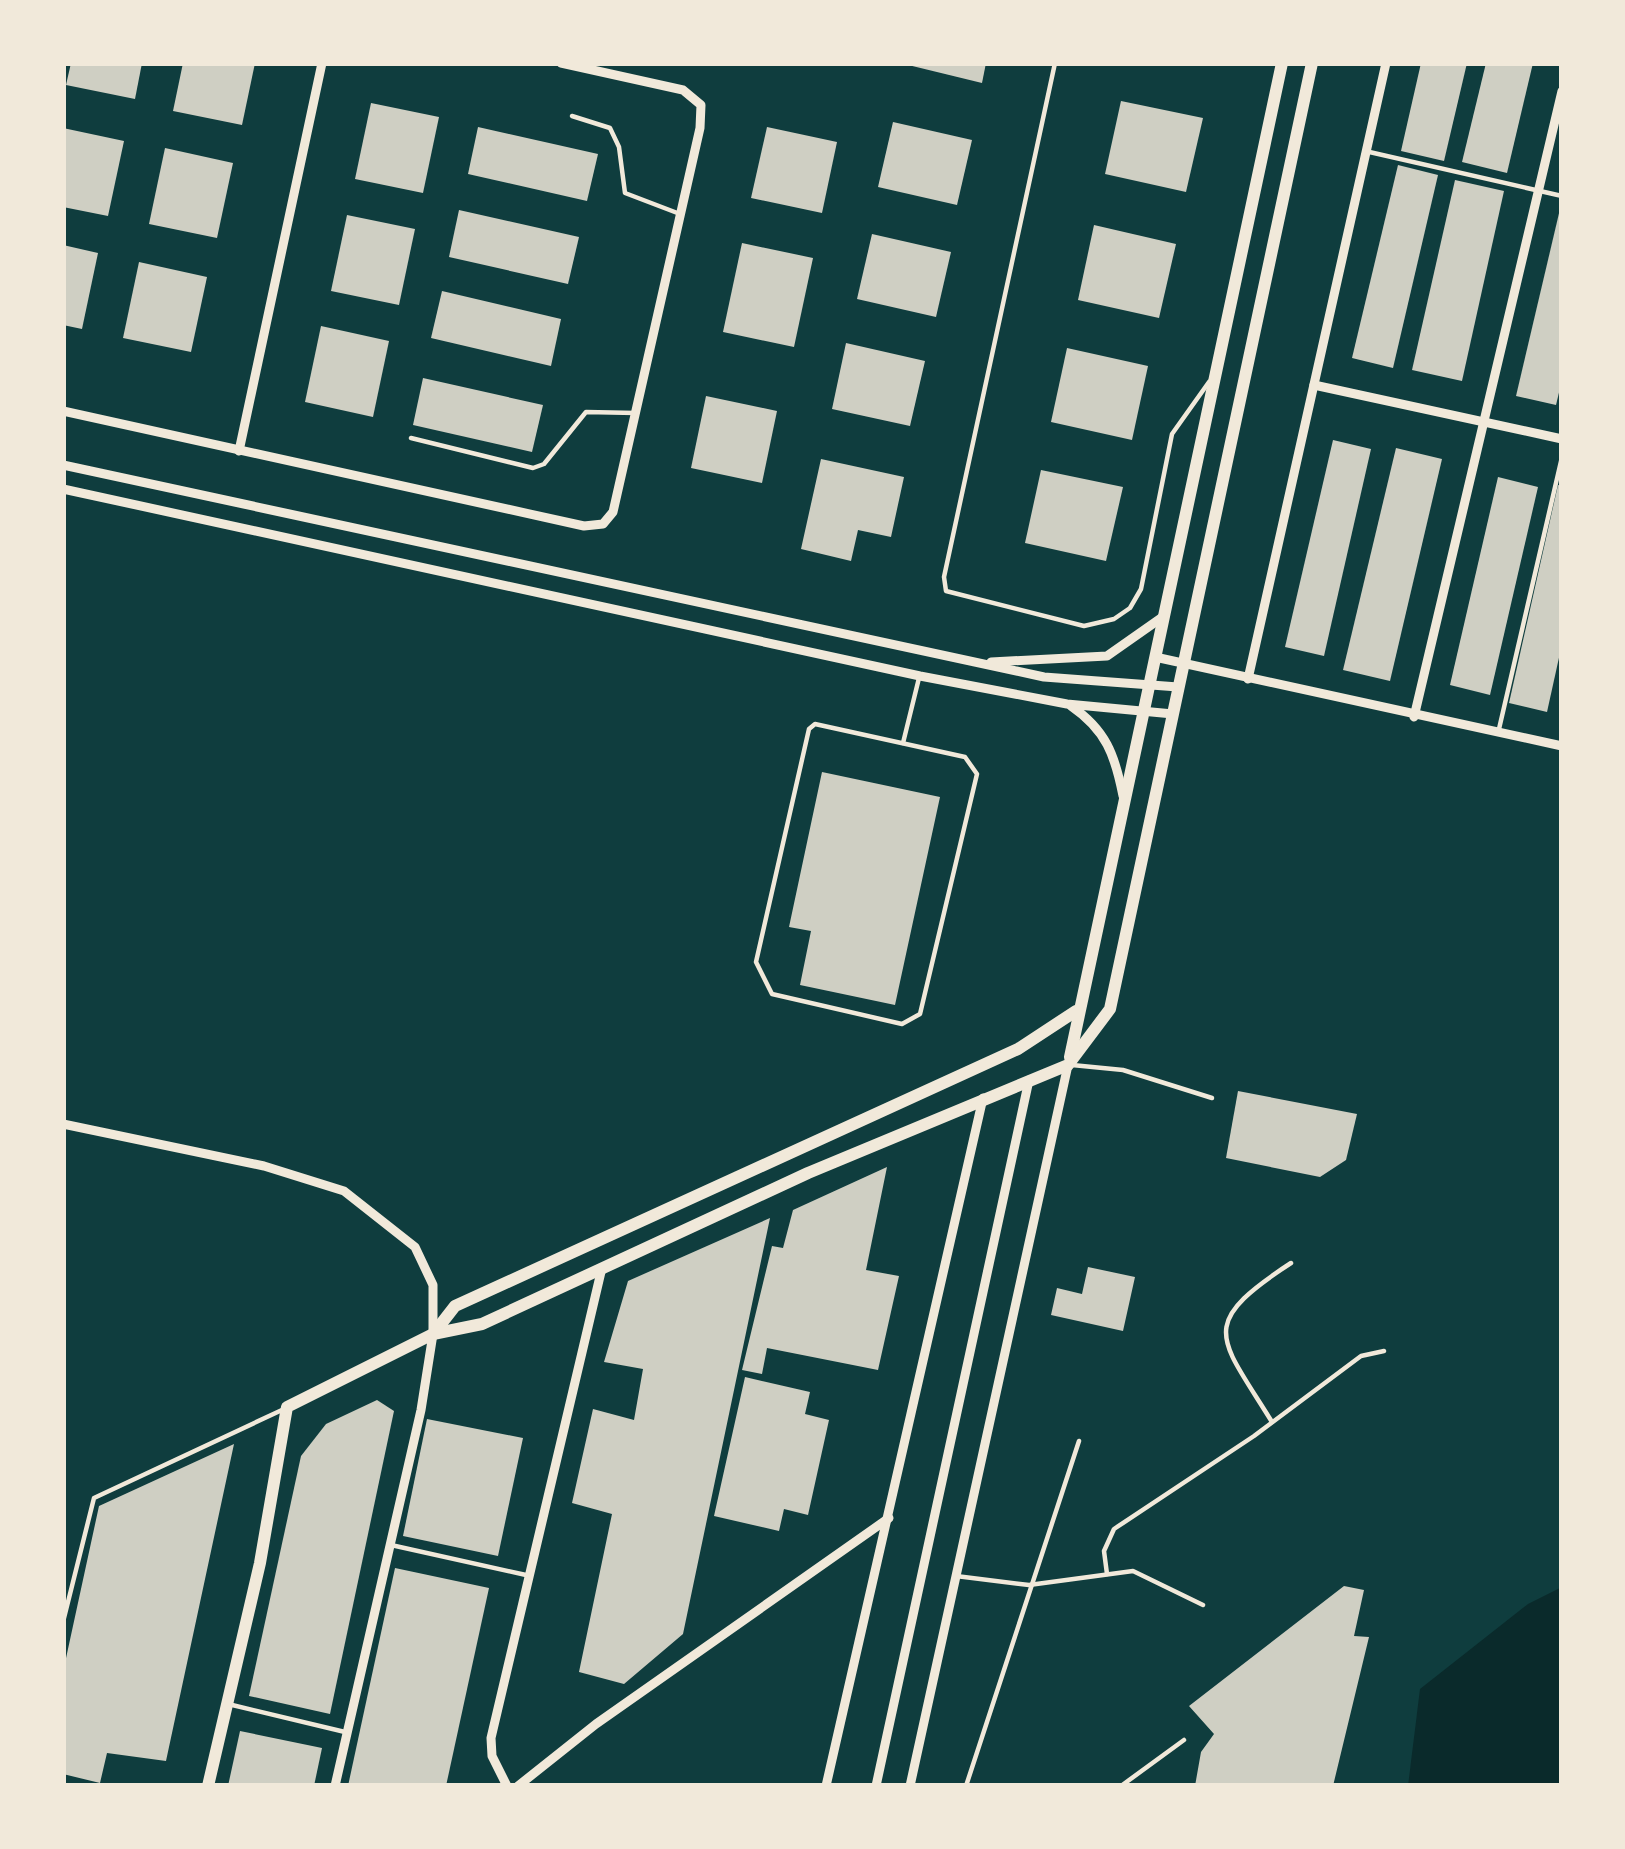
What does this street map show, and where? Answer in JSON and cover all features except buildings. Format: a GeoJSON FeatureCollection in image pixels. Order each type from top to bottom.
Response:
{"type":"FeatureCollection","features":[{"type":"Feature","properties":{"kind":"street"},"geometry":{"type":"LineString","coordinates":[[239,452],[322,63]]}},
{"type":"Feature","properties":{"kind":"street"},"geometry":{"type":"LineString","coordinates":[[63,412],[584,526],[603,524],[613,512],[701,105],[683,90],[561,63]]}},
{"type":"Feature","properties":{"kind":"street"},"geometry":{"type":"LineString","coordinates":[[910,1786],[1282,63]]}},
{"type":"Feature","properties":{"kind":"street"},"geometry":{"type":"LineString","coordinates":[[208,1786],[287,1407],[433,1334],[482,1324],[983,1097],[1068,1065],[1109,1009],[1312,63]]}},
{"type":"Feature","properties":{"kind":"street"},"geometry":{"type":"LineString","coordinates":[[1248,679],[1386,63]]}},
{"type":"Feature","properties":{"kind":"street"},"geometry":{"type":"LineString","coordinates":[[1414,717],[1562,91]]}},
{"type":"Feature","properties":{"kind":"street"},"geometry":{"type":"LineString","coordinates":[[1314,385],[1562,439]]}},
{"type":"Feature","properties":{"kind":"street"},"geometry":{"type":"LineString","coordinates":[[63,465],[1044,677],[1178,688]]}},
{"type":"Feature","properties":{"kind":"street"},"geometry":{"type":"LineString","coordinates":[[63,490],[920,676],[1067,704],[1173,713]]}},
{"type":"Feature","properties":{"kind":"street"},"geometry":{"type":"LineString","coordinates":[[974,662],[1098,658],[1164,616]]}},
{"type":"Feature","properties":{"kind":"street"},"geometry":{"type":"LineString","coordinates":[[1155,657],[1562,746]]}},
{"type":"Feature","properties":{"kind":"street"},"geometry":{"type":"LineString","coordinates":[[1067,704],[1103,733],[1114,753],[1125,801]]}},
{"type":"Feature","properties":{"kind":"street"},"geometry":{"type":"LineString","coordinates":[[433,1334],[455,1306],[1018,1049],[1078,1010]]}},
{"type":"Feature","properties":{"kind":"street"},"geometry":{"type":"LineString","coordinates":[[876,1786],[1029,1080]]}},
{"type":"Feature","properties":{"kind":"street"},"geometry":{"type":"LineString","coordinates":[[826,1786],[983,1097]]}},
{"type":"Feature","properties":{"kind":"street"},"geometry":{"type":"LineString","coordinates":[[63,1124],[264,1166],[344,1191],[415,1246],[434,1285],[433,1334],[335,1786]]}},
{"type":"Feature","properties":{"kind":"street"},"geometry":{"type":"LineString","coordinates":[[507,1786],[492,1756],[491,1738],[601,1272]]}},
{"type":"Feature","properties":{"kind":"street"},"geometry":{"type":"LineString","coordinates":[[518,1786],[596,1724],[889,1518]]}},
{"type":"Feature","properties":{"kind":"lane"},"geometry":{"type":"LineString","coordinates":[[1055,63],[944,578],[946,591],[958,598],[1084,626],[1130,608],[1141,589],[1172,434],[1216,372]]}},
{"type":"Feature","properties":{"kind":"lane"},"geometry":{"type":"LineString","coordinates":[[572,116],[610,128],[619,147],[626,193],[680,214]]}},
{"type":"Feature","properties":{"kind":"lane"},"geometry":{"type":"LineString","coordinates":[[1365,151],[1562,196]]}},
{"type":"Feature","properties":{"kind":"lane"},"geometry":{"type":"LineString","coordinates":[[411,438],[533,468],[544,464],[586,412],[636,413]]}},
{"type":"Feature","properties":{"kind":"lane"},"geometry":{"type":"LineString","coordinates":[[1498,735],[1562,457]]}},
{"type":"Feature","properties":{"kind":"lane"},"geometry":{"type":"LineString","coordinates":[[903,743],[920,676]]}},
{"type":"Feature","properties":{"kind":"lane"},"geometry":{"type":"LineString","coordinates":[[815,724],[903,743],[965,757],[977,774],[920,1014],[902,1024],[772,994],[755,962],[809,729],[815,724]]}},
{"type":"Feature","properties":{"kind":"lane"},"geometry":{"type":"LineString","coordinates":[[1068,1065],[1123,1070],[1212,1098]]}},
{"type":"Feature","properties":{"kind":"lane"},"geometry":{"type":"LineString","coordinates":[[1272,1423],[1232,1357],[1226,1329],[1243,1294],[1292,1263]]}},
{"type":"Feature","properties":{"kind":"lane"},"geometry":{"type":"LineString","coordinates":[[1107,1574],[1104,1551],[1114,1529],[1272,1423],[1361,1355],[1384,1352]]}},
{"type":"Feature","properties":{"kind":"lane"},"geometry":{"type":"LineString","coordinates":[[63,1622],[94,1498],[287,1407]]}},
{"type":"Feature","properties":{"kind":"lane"},"geometry":{"type":"LineString","coordinates":[[966,1786],[1079,1441]]}},
{"type":"Feature","properties":{"kind":"lane"},"geometry":{"type":"LineString","coordinates":[[390,1544],[532,1577]]}},
{"type":"Feature","properties":{"kind":"lane"},"geometry":{"type":"LineString","coordinates":[[956,1576],[1029,1585],[1133,1570],[1203,1605]]}},
{"type":"Feature","properties":{"kind":"lane"},"geometry":{"type":"LineString","coordinates":[[228,1704],[346,1733]]}},
{"type":"Feature","properties":{"kind":"lane"},"geometry":{"type":"LineString","coordinates":[[1121,1786],[1184,1740]]}},
{"type":"Feature","properties":{"kind":"water"},"geometry":{"type":"Polygon","coordinates":[[[1562,1587],[1562,1786],[1408,1786],[1420,1689],[1528,1604],[1562,1587]]]}}]}
